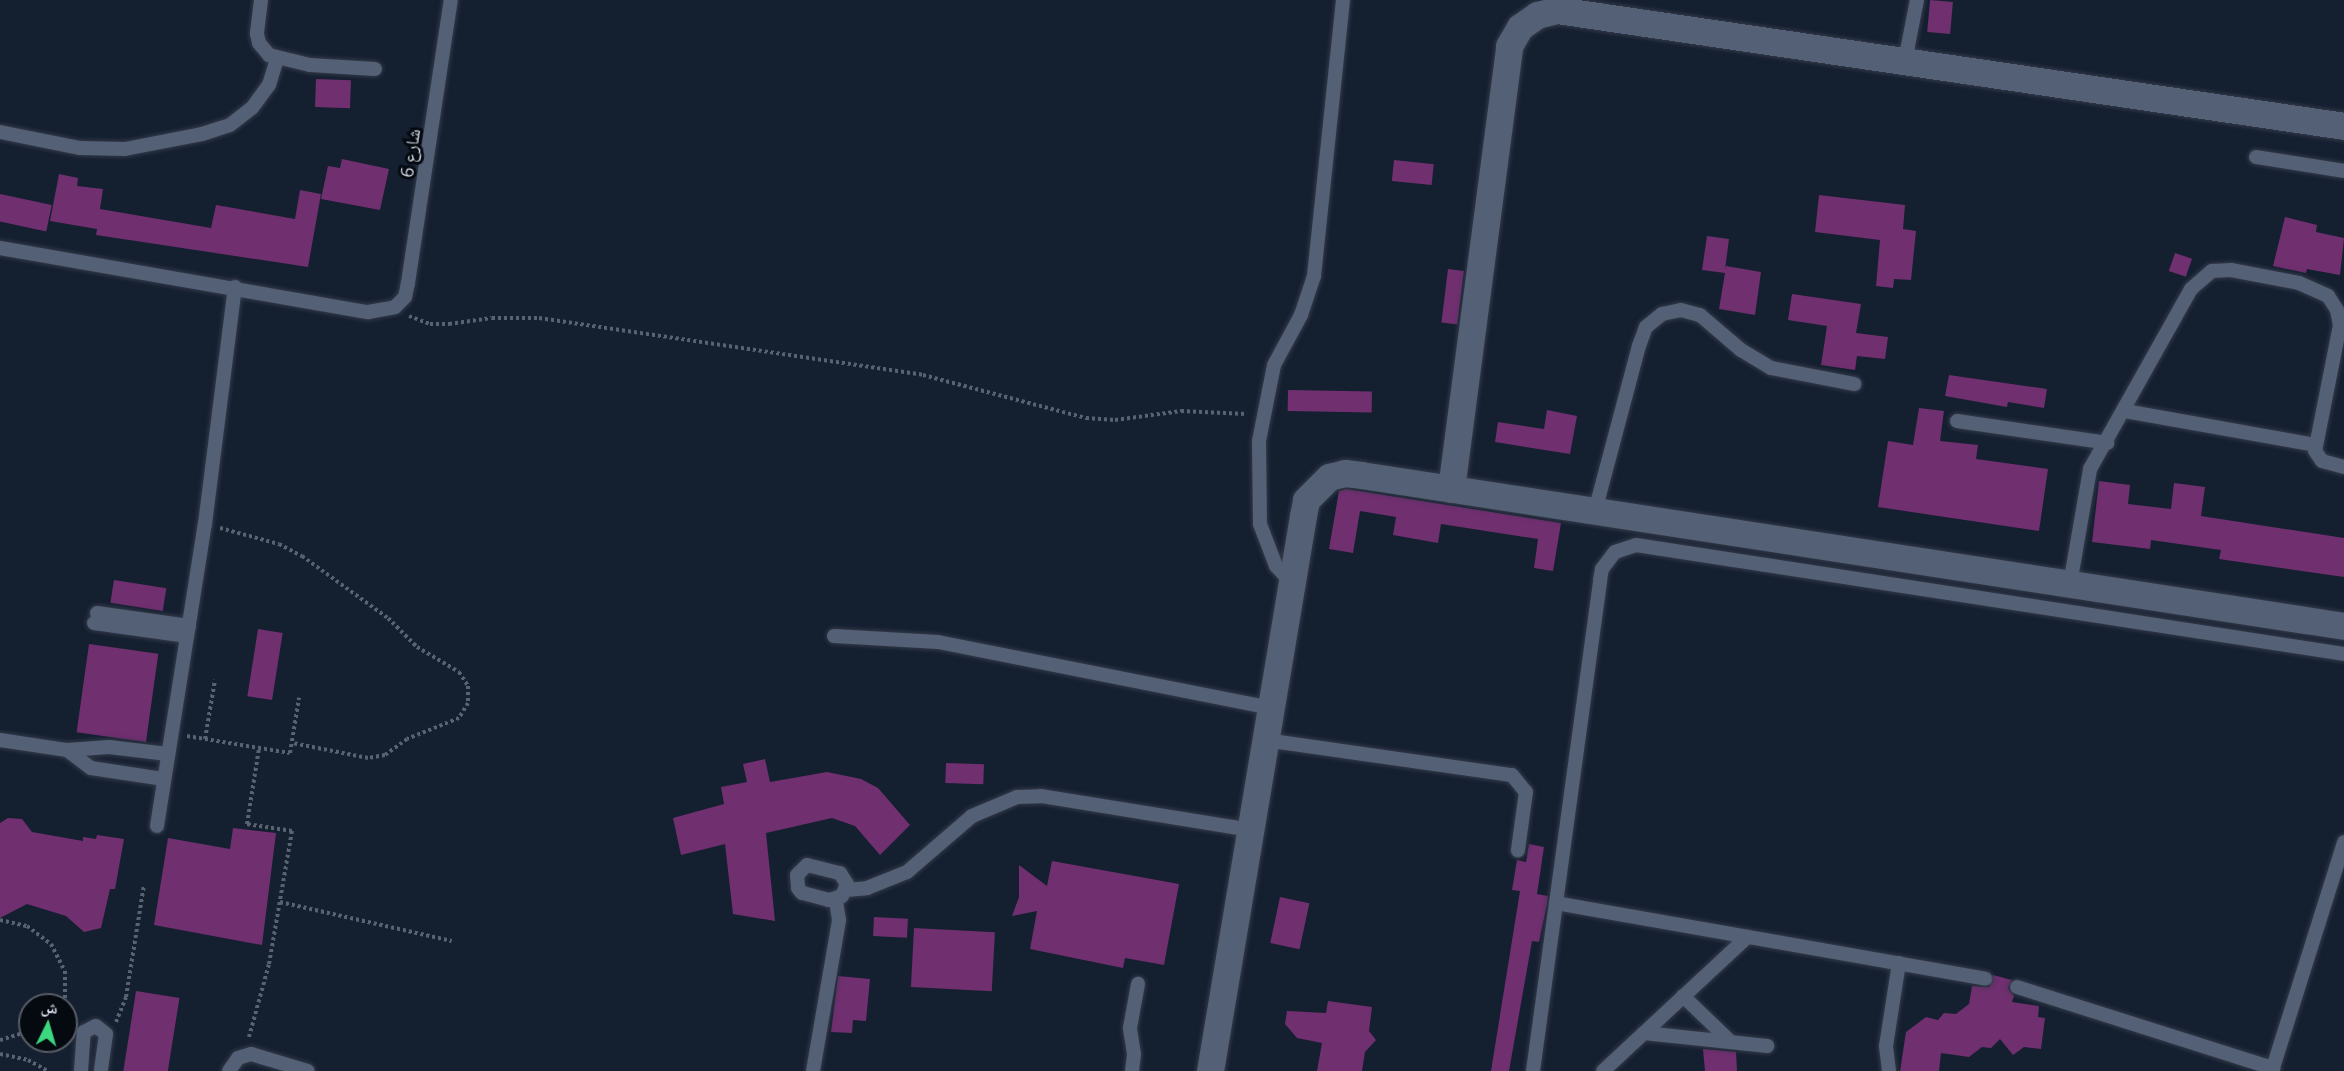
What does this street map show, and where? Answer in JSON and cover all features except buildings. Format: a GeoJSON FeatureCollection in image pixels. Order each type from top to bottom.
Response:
{"type":"FeatureCollection","features":[{"type":"Feature","properties":{"kind":"street"},"geometry":{"type":"LineString","coordinates":[[1451,489],[1509,46],[1520,27],[1537,15],[1557,10],[2344,126]]}},
{"type":"Feature","properties":{"kind":"street"},"geometry":{"type":"LineString","coordinates":[[1210,1071],[1306,500],[1329,477],[1345,473],[2344,626]]}},
{"type":"Feature","properties":{"kind":"lane"},"geometry":{"type":"LineString","coordinates":[[261,0],[259,43],[277,58],[310,65],[375,69]]}},
{"type":"Feature","properties":{"kind":"lane","name":"شارع 6"},"geometry":{"type":"LineString","coordinates":[[395,307],[405,297],[408,283],[451,0]]}},
{"type":"Feature","properties":{"kind":"lane"},"geometry":{"type":"LineString","coordinates":[[1292,583],[1276,566],[1260,524],[1257,467],[1263,416],[1274,365],[1301,315],[1314,276],[1342,0]]}},
{"type":"Feature","properties":{"kind":"lane"},"geometry":{"type":"LineString","coordinates":[[1905,61],[1917,0]]}},
{"type":"Feature","properties":{"kind":"lane"},"geometry":{"type":"LineString","coordinates":[[0,132],[80,148],[125,149],[202,134],[230,125],[252,108],[269,85],[277,58]]}},
{"type":"Feature","properties":{"kind":"lane"},"geometry":{"type":"LineString","coordinates":[[2256,157],[2344,171]]}},
{"type":"Feature","properties":{"kind":"lane"},"geometry":{"type":"LineString","coordinates":[[0,248],[236,287],[369,312],[395,307]]}},
{"type":"Feature","properties":{"kind":"lane"},"geometry":{"type":"LineString","coordinates":[[2070,584],[2087,477],[2196,281],[2212,271],[2231,270],[2315,287],[2328,296],[2337,310],[2340,326],[2315,445],[2322,461],[2344,467]]}},
{"type":"Feature","properties":{"kind":"lane"},"geometry":{"type":"LineString","coordinates":[[157,826],[205,524],[236,287]]}},
{"type":"Feature","properties":{"kind":"lane"},"geometry":{"type":"LineString","coordinates":[[1595,512],[1639,346],[1646,327],[1662,314],[1681,310],[1700,315],[1741,350],[1771,368],[1854,384]]}},
{"type":"Feature","properties":{"kind":"lane"},"geometry":{"type":"LineString","coordinates":[[2125,411],[2315,445]]}},
{"type":"Feature","properties":{"kind":"lane"},"geometry":{"type":"LineString","coordinates":[[1957,422],[2108,442]]}},
{"type":"Feature","properties":{"kind":"lane"},"geometry":{"type":"LineString","coordinates":[[1533,1071],[1602,569],[1615,552],[1636,545],[2344,654]]}},
{"type":"Feature","properties":{"kind":"lane"},"geometry":{"type":"LineString","coordinates":[[95,618],[188,631]]}},
{"type":"Feature","properties":{"kind":"lane"},"geometry":{"type":"LineString","coordinates":[[834,636],[938,642],[1271,708]]}},
{"type":"Feature","properties":{"kind":"lane"},"geometry":{"type":"LineString","coordinates":[[0,740],[67,750],[102,747],[168,754]]}},
{"type":"Feature","properties":{"kind":"lane"},"geometry":{"type":"LineString","coordinates":[[1265,740],[1512,775],[1526,792],[1518,850]]}},
{"type":"Feature","properties":{"kind":"lane"},"geometry":{"type":"LineString","coordinates":[[67,750],[91,768],[164,779]]}},
{"type":"Feature","properties":{"kind":"lane"},"geometry":{"type":"LineString","coordinates":[[836,900],[846,890],[867,888],[907,872],[972,816],[1017,797],[1041,796],[1250,830]]}},
{"type":"Feature","properties":{"kind":"lane"},"geometry":{"type":"LineString","coordinates":[[2017,987],[2273,1070],[2344,842]]}},
{"type":"Feature","properties":{"kind":"lane"},"geometry":{"type":"LineString","coordinates":[[836,900],[802,893],[796,881],[801,869],[814,865],[840,873],[846,890]]}},
{"type":"Feature","properties":{"kind":"lane"},"geometry":{"type":"LineString","coordinates":[[813,1071],[839,920],[836,900]]}},
{"type":"Feature","properties":{"kind":"lane"},"geometry":{"type":"LineString","coordinates":[[1556,903],[1985,979]]}},
{"type":"Feature","properties":{"kind":"lane"},"geometry":{"type":"LineString","coordinates":[[1603,1071],[1747,937]]}},
{"type":"Feature","properties":{"kind":"lane"},"geometry":{"type":"LineString","coordinates":[[1889,1071],[1886,1046],[1899,963]]}},
{"type":"Feature","properties":{"kind":"lane"},"geometry":{"type":"LineString","coordinates":[[1132,1071],[1134,1054],[1130,1028],[1138,984]]}},
{"type":"Feature","properties":{"kind":"lane"},"geometry":{"type":"LineString","coordinates":[[1683,996],[1731,1042]]}},
{"type":"Feature","properties":{"kind":"lane"},"geometry":{"type":"LineString","coordinates":[[81,1071],[84,1032],[96,1026],[106,1034],[101,1071]]}},
{"type":"Feature","properties":{"kind":"lane"},"geometry":{"type":"LineString","coordinates":[[1644,1033],[1767,1046]]}},
{"type":"Feature","properties":{"kind":"lane"},"geometry":{"type":"LineString","coordinates":[[229,1071],[244,1055],[308,1071]]}},
{"type":"Feature","properties":{"kind":"path"},"geometry":{"type":"LineString","coordinates":[[395,307],[430,324],[539,318],[940,378],[1086,418],[1115,420],[1219,411],[1263,416]]}},
{"type":"Feature","properties":{"kind":"path"},"geometry":{"type":"LineString","coordinates":[[205,524],[279,544],[302,556],[388,618],[417,647],[459,672],[468,686],[468,703],[459,718],[407,739],[386,755],[359,757],[292,743]]}},
{"type":"Feature","properties":{"kind":"path"},"geometry":{"type":"LineString","coordinates":[[206,739],[215,680]]}},
{"type":"Feature","properties":{"kind":"path"},"geometry":{"type":"LineString","coordinates":[[172,734],[290,753],[299,698]]}},
{"type":"Feature","properties":{"kind":"path"},"geometry":{"type":"LineString","coordinates":[[244,1055],[269,964],[292,831],[247,824],[259,748]]}},
{"type":"Feature","properties":{"kind":"path"},"geometry":{"type":"LineString","coordinates":[[106,1034],[123,1007],[144,885]]}},
{"type":"Feature","properties":{"kind":"path"},"geometry":{"type":"LineString","coordinates":[[280,902],[452,941]]}},
{"type":"Feature","properties":{"kind":"path"},"geometry":{"type":"LineString","coordinates":[[0,920],[27,926],[51,944],[65,971],[65,993]]}},
{"type":"Feature","properties":{"kind":"path"},"geometry":{"type":"LineString","coordinates":[[0,1040],[18,1034]]}},
{"type":"Feature","properties":{"kind":"path"},"geometry":{"type":"LineString","coordinates":[[0,1054],[28,1060],[48,1071]]}}]}
